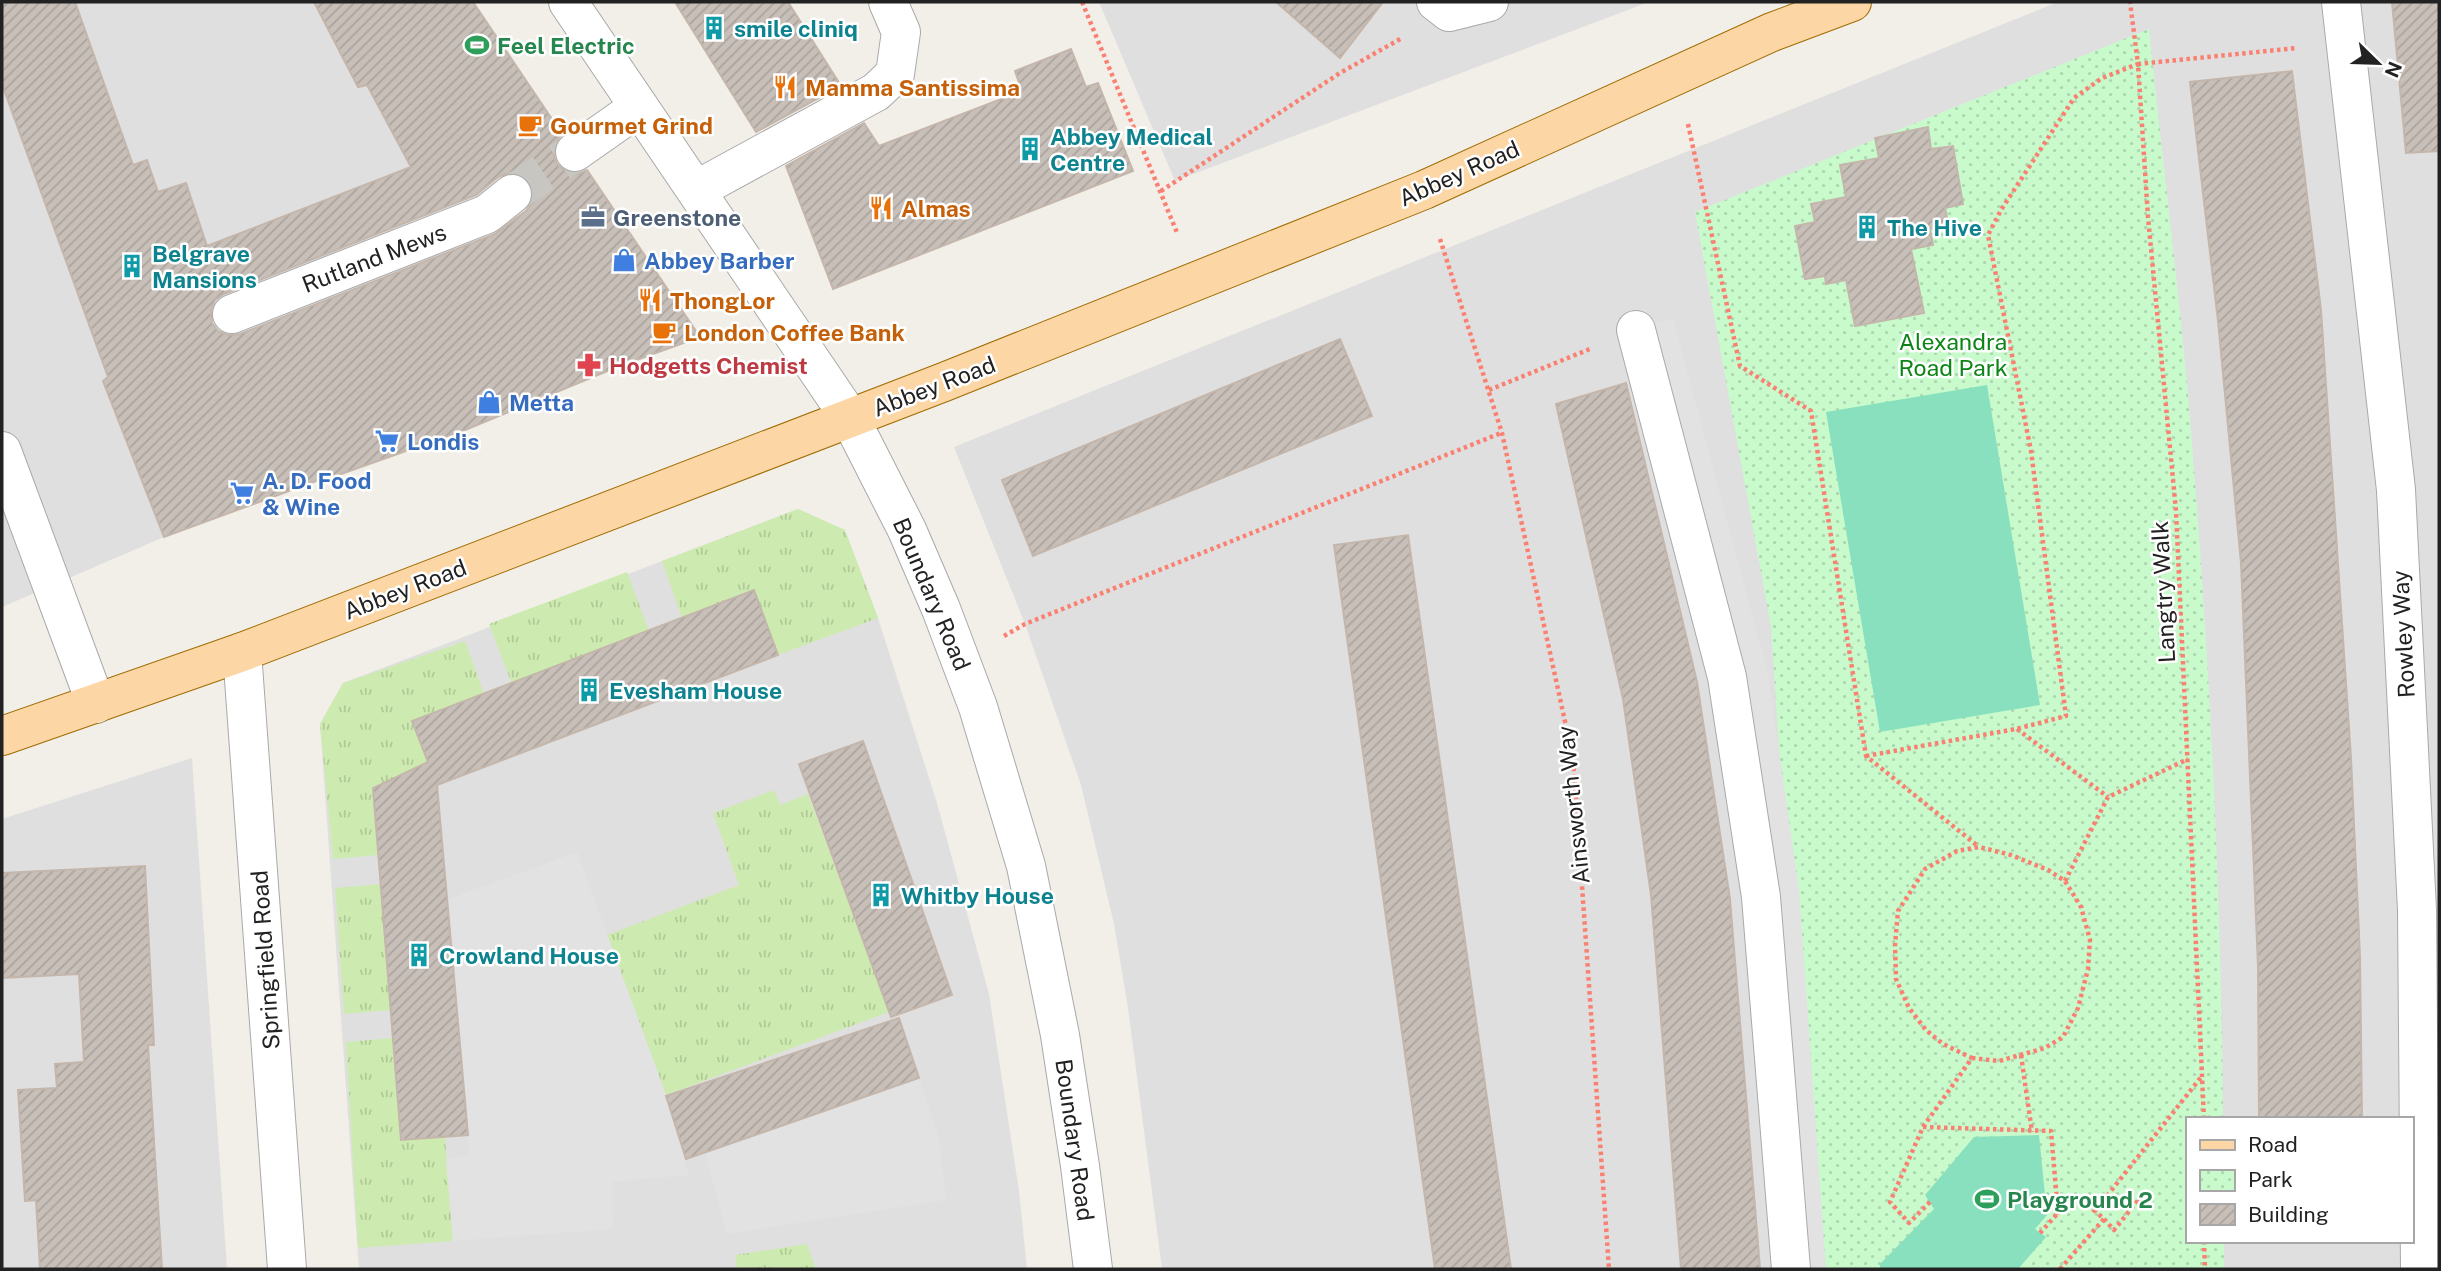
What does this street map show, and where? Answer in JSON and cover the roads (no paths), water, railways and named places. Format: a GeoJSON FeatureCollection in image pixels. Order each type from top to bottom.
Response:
{"type":"FeatureCollection","features":[{"type":"Feature","properties":{"kind":"main road","name":"Abbey Road"},"geometry":{"type":"LineString","coordinates":[[2,736],[242,652],[1196,282],[1424,190],[1772,32],[1852,2]]}},
{"type":"Feature","properties":{"kind":"street","name":"Boundary Road"},"geometry":{"type":"LineString","coordinates":[[568,2],[850,418],[907,530],[978,707],[1013,820],[1042,939],[1080,1166],[1093,1269]]}},
{"type":"Feature","properties":{"kind":"street"},"geometry":{"type":"LineString","coordinates":[[696,190],[876,92],[895,74],[901,32],[888,2]]}},
{"type":"Feature","properties":{"kind":"street"},"geometry":{"type":"LineString","coordinates":[[1443,7],[1489,2]]}},
{"type":"Feature","properties":{"kind":"street","name":"Rowley Way"},"geometry":{"type":"LineString","coordinates":[[2341,2],[2396,490],[2417,910],[2420,1269]]}},
{"type":"Feature","properties":{"kind":"street"},"geometry":{"type":"LineString","coordinates":[[575,152],[639,107]]}},
{"type":"Feature","properties":{"kind":"street","name":"Rutland Mews"},"geometry":{"type":"LineString","coordinates":[[232,314],[487,214],[512,194]]}},
{"type":"Feature","properties":{"kind":"street"},"geometry":{"type":"LineString","coordinates":[[1636,330],[1727,677],[1761,897],[1791,1269]]}},
{"type":"Feature","properties":{"kind":"street"},"geometry":{"type":"LineString","coordinates":[[2,451],[96,704]]}},
{"type":"Feature","properties":{"kind":"street","name":"Springfield Road"},"geometry":{"type":"LineString","coordinates":[[242,652],[287,1269]]}},
{"type":"Feature","properties":{"kind":"tunnel"},"geometry":{"type":"LineString","coordinates":[[512,194],[575,152]]}},
{"type":"Feature","properties":{"kind":"place","name":"smile cliniq"},"geometry":{"type":"Point","coordinates":[714,28]}},
{"type":"Feature","properties":{"kind":"place","name":"Feel Electric"},"geometry":{"type":"Point","coordinates":[477,45]}},
{"type":"Feature","properties":{"kind":"place","name":"Mamma Santissima"},"geometry":{"type":"Point","coordinates":[785,87]}},
{"type":"Feature","properties":{"kind":"place","name":"Gourmet Grind"},"geometry":{"type":"Point","coordinates":[530,125]}},
{"type":"Feature","properties":{"kind":"place","name":"Abbey Medical Centre"},"geometry":{"type":"Point","coordinates":[1030,149]}},
{"type":"Feature","properties":{"kind":"place","name":"Almas"},"geometry":{"type":"Point","coordinates":[881,208]}},
{"type":"Feature","properties":{"kind":"place","name":"Greenstone"},"geometry":{"type":"Point","coordinates":[593,217]}},
{"type":"Feature","properties":{"kind":"place","name":"The Hive"},"geometry":{"type":"Point","coordinates":[1867,227]}},
{"type":"Feature","properties":{"kind":"place","name":"Abbey Barber"},"geometry":{"type":"Point","coordinates":[624,260]}},
{"type":"Feature","properties":{"kind":"place","name":"Belgrave Mansions"},"geometry":{"type":"Point","coordinates":[132,266]}},
{"type":"Feature","properties":{"kind":"place","name":"ThongLor"},"geometry":{"type":"Point","coordinates":[650,300]}},
{"type":"Feature","properties":{"kind":"place","name":"London Coffee Bank"},"geometry":{"type":"Point","coordinates":[664,332]}},
{"type":"Feature","properties":{"kind":"place","name":"Hodgetts Chemist"},"geometry":{"type":"Point","coordinates":[589,365]}},
{"type":"Feature","properties":{"kind":"place","name":"Metta"},"geometry":{"type":"Point","coordinates":[489,402]}},
{"type":"Feature","properties":{"kind":"place","name":"Londis"},"geometry":{"type":"Point","coordinates":[387,441]}},
{"type":"Feature","properties":{"kind":"place","name":"A. D. Food & Wine"},"geometry":{"type":"Point","coordinates":[242,493]}},
{"type":"Feature","properties":{"kind":"place","name":"Evesham House"},"geometry":{"type":"Point","coordinates":[589,690]}},
{"type":"Feature","properties":{"kind":"place","name":"Whitby House"},"geometry":{"type":"Point","coordinates":[881,895]}},
{"type":"Feature","properties":{"kind":"place","name":"Crowland House"},"geometry":{"type":"Point","coordinates":[419,955]}},
{"type":"Feature","properties":{"kind":"place","name":"Playground 2"},"geometry":{"type":"Point","coordinates":[1987,1199]}},
{"type":"Feature","properties":{"kind":"park label","name":"Alexandra Road Park"},"geometry":{"type":"Point","coordinates":[1953,354]}}]}
